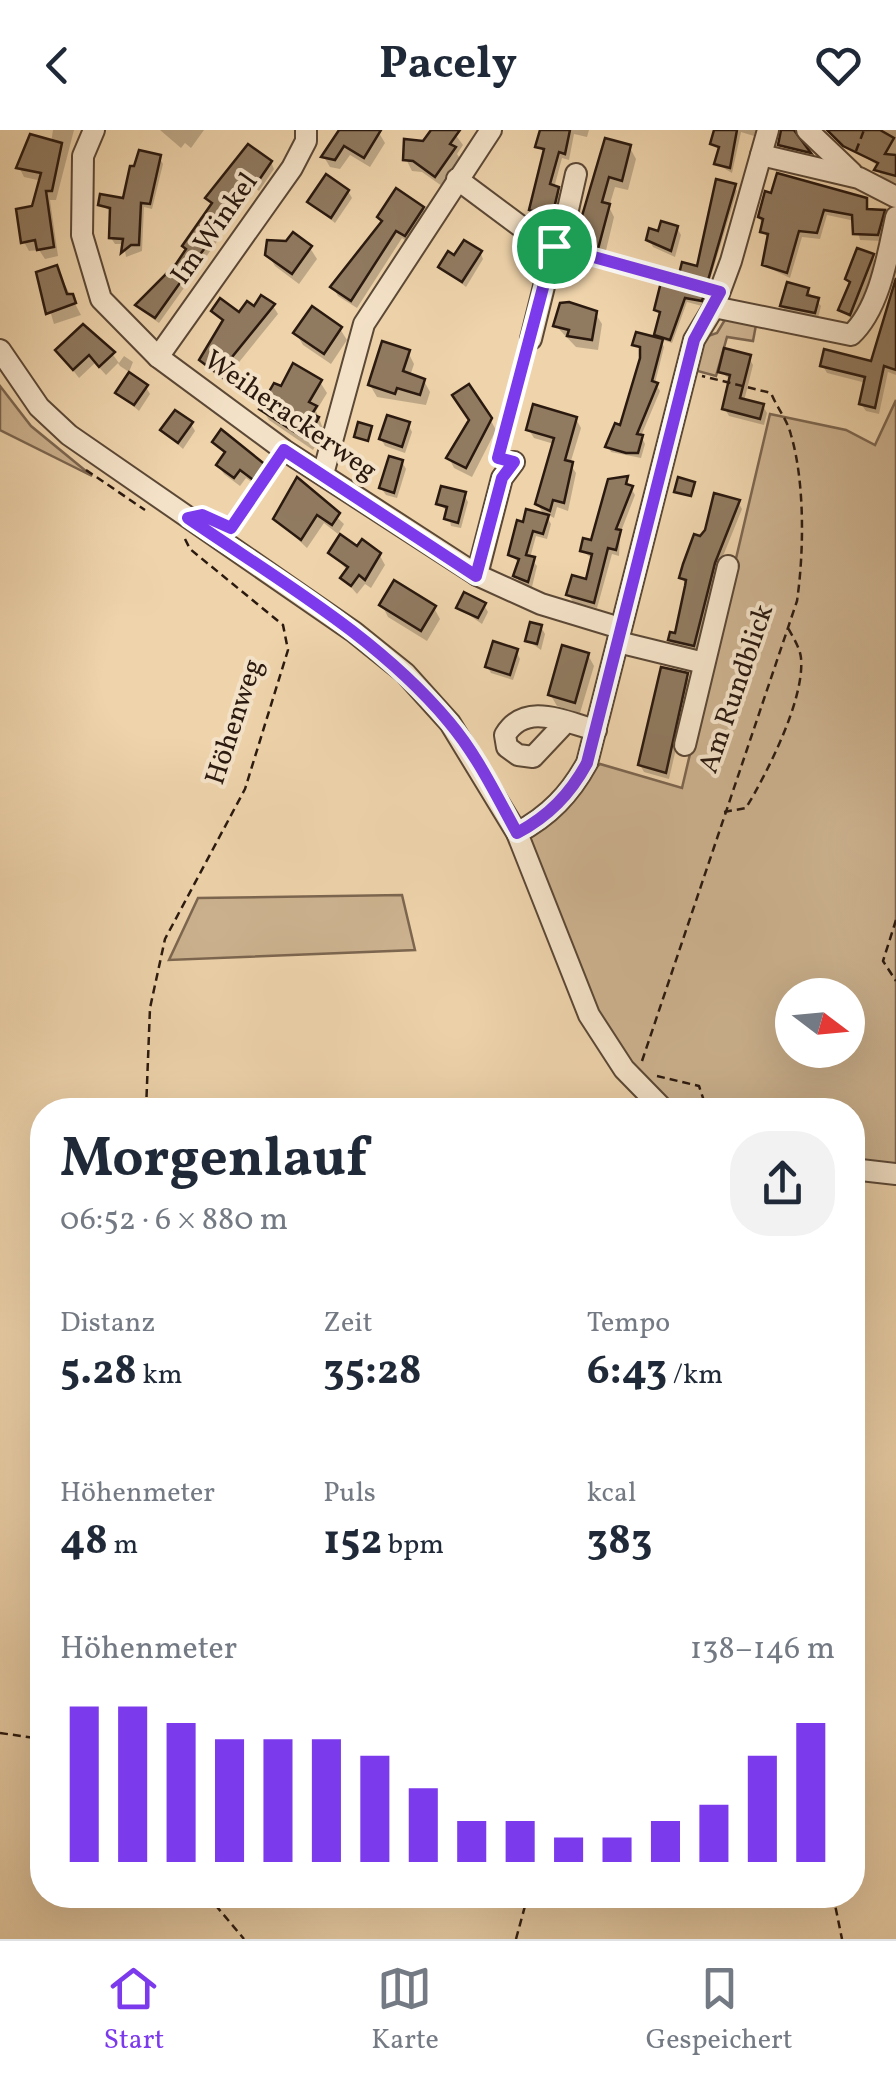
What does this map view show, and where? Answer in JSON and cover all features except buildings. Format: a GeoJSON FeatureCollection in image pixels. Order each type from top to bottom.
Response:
{"type":"FeatureCollection","features":[{"type":"Feature","properties":{"kind":"street","name":"Weiherackerweg"},"geometry":{"type":"LineString","coordinates":[[94,130],[83,156],[82,235],[101,299],[158,357],[284,450],[476,576],[619,635],[704,663]]}},
{"type":"Feature","properties":{"kind":"street","name":"Im Winkel"},"geometry":{"type":"LineString","coordinates":[[158,357],[292,168],[306,141],[306,130]]}},
{"type":"Feature","properties":{"kind":"street"},"geometry":{"type":"LineString","coordinates":[[322,474],[364,324],[492,130]]}},
{"type":"Feature","properties":{"kind":"street"},"geometry":{"type":"LineString","coordinates":[[517,833],[536,823],[570,792],[587,763],[694,340],[717,300],[768,130]]}},
{"type":"Feature","properties":{"kind":"street"},"geometry":{"type":"LineString","coordinates":[[807,130],[851,172],[896,197]]}},
{"type":"Feature","properties":{"kind":"street"},"geometry":{"type":"LineString","coordinates":[[761,155],[851,172]]}},
{"type":"Feature","properties":{"kind":"street"},"geometry":{"type":"LineString","coordinates":[[531,338],[576,174]]}},
{"type":"Feature","properties":{"kind":"street"},"geometry":{"type":"LineString","coordinates":[[457,178],[543,243],[554,246]]}},
{"type":"Feature","properties":{"kind":"street"},"geometry":{"type":"LineString","coordinates":[[717,300],[851,334],[866,314],[880,279],[896,217]]}},
{"type":"Feature","properties":{"kind":"street"},"geometry":{"type":"LineString","coordinates":[[0,350],[30,396],[69,435],[354,632],[405,674],[470,750],[517,833],[590,1015],[637,1084],[652,1098]]}},
{"type":"Feature","properties":{"kind":"street"},"geometry":{"type":"LineString","coordinates":[[476,576],[502,478],[514,462]]}},
{"type":"Feature","properties":{"kind":"street"},"geometry":{"type":"LineString","coordinates":[[684,746],[728,566]]}},
{"type":"Feature","properties":{"kind":"street"},"geometry":{"type":"LineString","coordinates":[[566,723],[596,730]]}},
{"type":"Feature","properties":{"kind":"street"},"geometry":{"type":"LineString","coordinates":[[865,1170],[896,1174]]}},
{"type":"Feature","properties":{"kind":"path"},"geometry":{"type":"LineString","coordinates":[[851,172],[864,130]]}},
{"type":"Feature","properties":{"kind":"path"},"geometry":{"type":"LineString","coordinates":[[554,246],[717,300]]}},
{"type":"Feature","properties":{"kind":"path"},"geometry":{"type":"LineString","coordinates":[[514,462],[498,458],[531,338]]}},
{"type":"Feature","properties":{"kind":"path","name":"Am Rundblick"},"geometry":{"type":"LineString","coordinates":[[637,1084],[788,627],[804,558],[793,440],[772,392],[686,372]]}},
{"type":"Feature","properties":{"kind":"path"},"geometry":{"type":"LineString","coordinates":[[231,528],[284,450]]}},
{"type":"Feature","properties":{"kind":"path","name":"Höhenweg"},"geometry":{"type":"LineString","coordinates":[[146,1098],[150,1008],[165,939],[245,788],[288,650],[283,625],[185,542],[188,518]]}},
{"type":"Feature","properties":{"kind":"path"},"geometry":{"type":"LineString","coordinates":[[724,812],[746,808],[765,777],[800,686],[801,654],[788,627]]}},
{"type":"Feature","properties":{"kind":"path"},"geometry":{"type":"LineString","coordinates":[[896,920],[883,962],[896,981]]}},
{"type":"Feature","properties":{"kind":"path"},"geometry":{"type":"LineString","coordinates":[[642,1061],[657,1076],[699,1086],[703,1098]]}},
{"type":"Feature","properties":{"kind":"path"},"geometry":{"type":"LineString","coordinates":[[0,1732],[30,1738]]}},
{"type":"Feature","properties":{"kind":"path"},"geometry":{"type":"LineString","coordinates":[[217,1908],[244,1939]]}},
{"type":"Feature","properties":{"kind":"path"},"geometry":{"type":"LineString","coordinates":[[516,1939],[524,1908]]}},
{"type":"Feature","properties":{"kind":"path"},"geometry":{"type":"LineString","coordinates":[[836,1908],[842,1939]]}},
{"type":"Feature","properties":{"kind":"shaded area"},"geometry":{"type":"Polygon","coordinates":[[[726,318],[756,325],[753,341],[727,337],[716,376],[694,370],[705,337],[717,333],[726,318]]]}},
{"type":"Feature","properties":{"kind":"shaded area"},"geometry":{"type":"Polygon","coordinates":[[[0,386],[31,426],[92,476],[0,430],[0,386]]]}},
{"type":"Feature","properties":{"kind":"shaded area"},"geometry":{"type":"Polygon","coordinates":[[[896,400],[896,1174],[865,1170],[865,1098],[653,1098],[624,1069],[517,833],[600,764],[682,788],[770,414],[846,430],[875,445],[896,400]]]}},
{"type":"Feature","properties":{"kind":"shaded area"},"geometry":{"type":"Polygon","coordinates":[[[402,895],[415,950],[169,960],[198,898],[402,895]]]}},
{"type":"Feature","properties":{"kind":"route"},"geometry":{"type":"LineString","coordinates":[[554,246],[720,292],[694,340],[587,763],[570,792],[536,823],[517,833],[479,764],[450,723],[405,674],[354,632],[188,518],[202,515],[231,528],[284,450],[476,576],[502,478],[514,462],[498,458],[554,246]]}}]}
